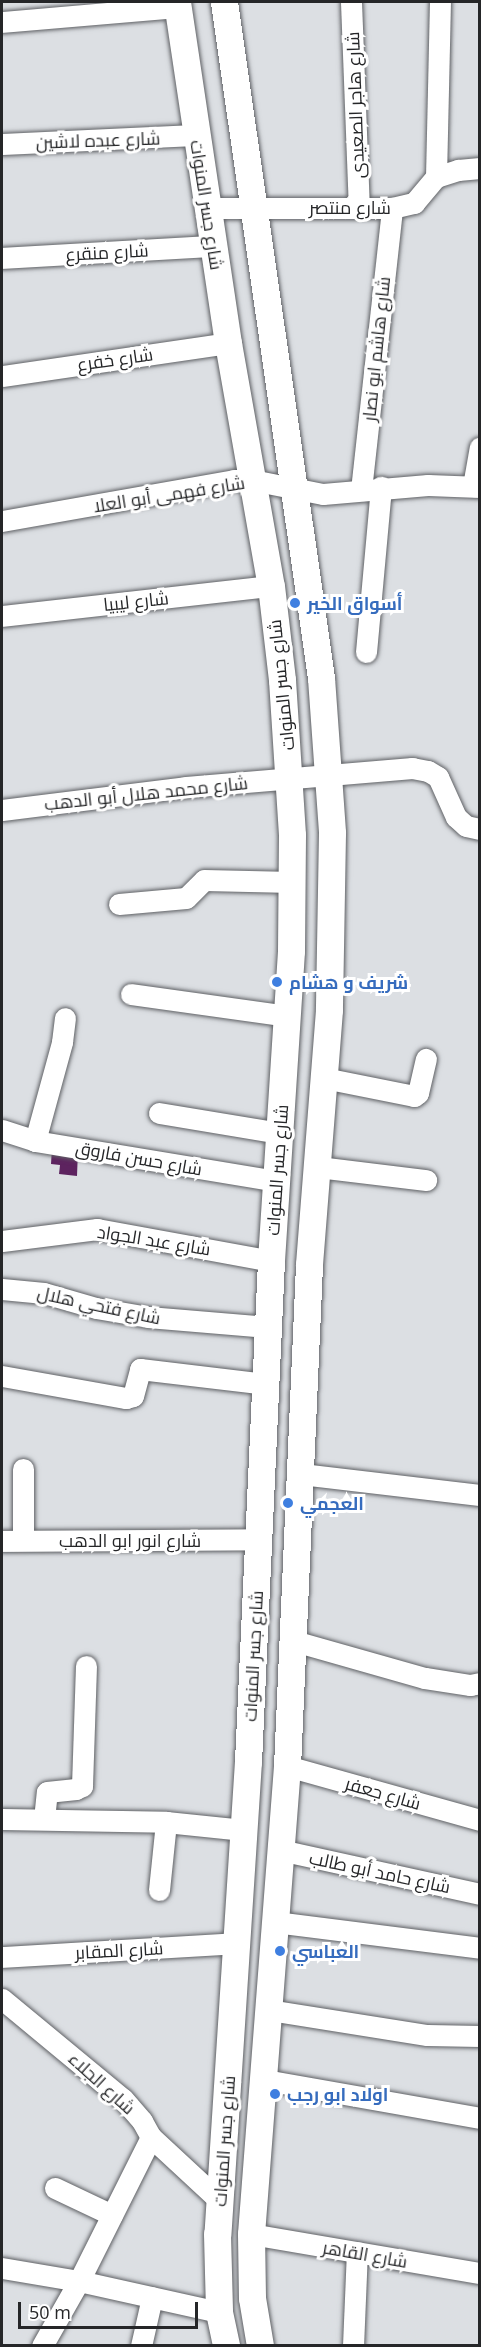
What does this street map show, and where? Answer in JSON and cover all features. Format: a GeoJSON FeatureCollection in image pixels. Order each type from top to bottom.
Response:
{"type":"FeatureCollection","features":[{"type":"Feature","properties":{"kind":"street","name":"شارع جسر المنوات"},"geometry":{"type":"LineString","coordinates":[[224,2],[292,490],[321,678],[329,773],[332,892],[324,1078],[309,1265],[287,1766],[265,2080],[251,2234],[252,2298],[260,2346]]}},
{"type":"Feature","properties":{"kind":"street","name":"شارع هاجر الصعيدى"},"geometry":{"type":"LineString","coordinates":[[351,2],[359,208]]}},
{"type":"Feature","properties":{"kind":"street"},"geometry":{"type":"LineString","coordinates":[[440,2],[436,177],[458,170],[480,168]]}},
{"type":"Feature","properties":{"kind":"street","name":"شارع جسر المنوات"},"geometry":{"type":"LineString","coordinates":[[177,4],[228,343],[271,586],[290,777],[293,882],[288,1016],[271,1261],[244,1830],[216,2257],[219,2312],[226,2346]]}},
{"type":"Feature","properties":{"kind":"street"},"geometry":{"type":"LineString","coordinates":[[2,22],[177,4]]}},
{"type":"Feature","properties":{"kind":"street","name":"شارع عبده لاشين"},"geometry":{"type":"LineString","coordinates":[[2,144],[195,135]]}},
{"type":"Feature","properties":{"kind":"street","name":"شارع منتصر"},"geometry":{"type":"LineString","coordinates":[[207,208],[392,208],[414,203],[436,177]]}},
{"type":"Feature","properties":{"kind":"street","name":"شارع هاشم ابو نصار"},"geometry":{"type":"LineString","coordinates":[[366,652],[371,489],[392,208]]}},
{"type":"Feature","properties":{"kind":"street","name":"شارع منقرع"},"geometry":{"type":"LineString","coordinates":[[2,258],[213,246]]}},
{"type":"Feature","properties":{"kind":"street","name":"شارع خفرع"},"geometry":{"type":"LineString","coordinates":[[2,376],[228,343]]}},
{"type":"Feature","properties":{"kind":"street"},"geometry":{"type":"LineString","coordinates":[[476,487],[480,448]]}},
{"type":"Feature","properties":{"kind":"street","name":"شارع فهمى أبو العلا"},"geometry":{"type":"LineString","coordinates":[[2,520],[234,480],[252,480],[292,490],[323,494],[428,485],[476,487]]}},
{"type":"Feature","properties":{"kind":"street","name":"شارع ليبيا"},"geometry":{"type":"LineString","coordinates":[[2,616],[271,586]]}},
{"type":"Feature","properties":{"kind":"street","name":"شارع محمد هلال أبو الدهب"},"geometry":{"type":"LineString","coordinates":[[2,810],[80,799],[329,773],[412,768],[428,771],[438,777],[460,822],[480,829]]}},
{"type":"Feature","properties":{"kind":"street"},"geometry":{"type":"LineString","coordinates":[[119,904],[186,898],[204,880],[293,882]]}},
{"type":"Feature","properties":{"kind":"street"},"geometry":{"type":"LineString","coordinates":[[130,994],[288,1016]]}},
{"type":"Feature","properties":{"kind":"street"},"geometry":{"type":"LineString","coordinates":[[35,1141],[62,1042],[65,1018]]}},
{"type":"Feature","properties":{"kind":"street"},"geometry":{"type":"LineString","coordinates":[[324,1078],[414,1096],[418,1093],[426,1059]]}},
{"type":"Feature","properties":{"kind":"street"},"geometry":{"type":"LineString","coordinates":[[159,1113],[280,1133]]}},
{"type":"Feature","properties":{"kind":"street","name":"شارع حسن فاروق"},"geometry":{"type":"LineString","coordinates":[[2,1130],[35,1141],[277,1181]]}},
{"type":"Feature","properties":{"kind":"street"},"geometry":{"type":"LineString","coordinates":[[318,1167],[426,1180]]}},
{"type":"Feature","properties":{"kind":"street","name":"شارع عبد الجواد"},"geometry":{"type":"LineString","coordinates":[[2,1241],[97,1229],[271,1261]]}},
{"type":"Feature","properties":{"kind":"street","name":"شارع فتحي هلال"},"geometry":{"type":"LineString","coordinates":[[2,1289],[44,1293],[96,1308],[148,1317],[268,1327]]}},
{"type":"Feature","properties":{"kind":"street"},"geometry":{"type":"LineString","coordinates":[[2,1376],[126,1398],[133,1396],[137,1372],[140,1369],[265,1384]]}},
{"type":"Feature","properties":{"kind":"street"},"geometry":{"type":"LineString","coordinates":[[23,1469],[23,1540]]}},
{"type":"Feature","properties":{"kind":"street"},"geometry":{"type":"LineString","coordinates":[[301,1474],[480,1495]]}},
{"type":"Feature","properties":{"kind":"street","name":"شارع انور ابو الدهب"},"geometry":{"type":"LineString","coordinates":[[2,1541],[259,1539]]}},
{"type":"Feature","properties":{"kind":"street"},"geometry":{"type":"LineString","coordinates":[[294,1641],[425,1678],[470,1685],[480,1683]]}},
{"type":"Feature","properties":{"kind":"street"},"geometry":{"type":"LineString","coordinates":[[44,1819],[47,1792],[76,1789],[82,1786],[86,1666]]}},
{"type":"Feature","properties":{"kind":"street","name":"شارع جعفر"},"geometry":{"type":"LineString","coordinates":[[287,1766],[480,1820]]}},
{"type":"Feature","properties":{"kind":"street"},"geometry":{"type":"LineString","coordinates":[[2,1819],[166,1822],[244,1830]]}},
{"type":"Feature","properties":{"kind":"street"},"geometry":{"type":"LineString","coordinates":[[159,1890],[166,1822]]}},
{"type":"Feature","properties":{"kind":"street","name":"شارع حامد أبو طالب"},"geometry":{"type":"LineString","coordinates":[[280,1850],[480,1894]]}},
{"type":"Feature","properties":{"kind":"street"},"geometry":{"type":"LineString","coordinates":[[275,1922],[480,1948]]}},
{"type":"Feature","properties":{"kind":"street","name":"شارع المقابر"},"geometry":{"type":"LineString","coordinates":[[2,1957],[237,1943]]}},
{"type":"Feature","properties":{"kind":"street","name":"شارع الجلاء"},"geometry":{"type":"LineString","coordinates":[[2,1999],[123,2099],[142,2121],[151,2137],[219,2200]]}},
{"type":"Feature","properties":{"kind":"street"},"geometry":{"type":"LineString","coordinates":[[269,2010],[427,2035],[480,2036]]}},
{"type":"Feature","properties":{"kind":"street"},"geometry":{"type":"LineString","coordinates":[[265,2080],[480,2118]]}},
{"type":"Feature","properties":{"kind":"street"},"geometry":{"type":"LineString","coordinates":[[42,2346],[79,2281],[151,2137]]}},
{"type":"Feature","properties":{"kind":"street"},"geometry":{"type":"LineString","coordinates":[[56,2188],[112,2216]]}},
{"type":"Feature","properties":{"kind":"street","name":"شارع القاهر"},"geometry":{"type":"LineString","coordinates":[[251,2234],[480,2274]]}},
{"type":"Feature","properties":{"kind":"street"},"geometry":{"type":"LineString","coordinates":[[353,2346],[357,2252]]}},
{"type":"Feature","properties":{"kind":"street"},"geometry":{"type":"LineString","coordinates":[[2,2268],[79,2281],[219,2312]]}},
{"type":"Feature","properties":{"kind":"street"},"geometry":{"type":"LineString","coordinates":[[141,2346],[152,2297]]}},
{"type":"Feature","properties":{"kind":"building"},"geometry":{"type":"Polygon","coordinates":[[[52,1148],[78,1150],[77,1176],[59,1174],[60,1165],[51,1164],[52,1148]]]}},
{"type":"Feature","properties":{"kind":"place","name":"أسواق الخير"},"geometry":{"type":"Point","coordinates":[295,603]}},
{"type":"Feature","properties":{"kind":"place","name":"شريف و هشام"},"geometry":{"type":"Point","coordinates":[277,982]}},
{"type":"Feature","properties":{"kind":"place","name":"العجمي"},"geometry":{"type":"Point","coordinates":[288,1503]}},
{"type":"Feature","properties":{"kind":"place","name":"العباسي"},"geometry":{"type":"Point","coordinates":[280,1951]}},
{"type":"Feature","properties":{"kind":"place","name":"اولاد ابو رجب"},"geometry":{"type":"Point","coordinates":[275,2094]}}]}
